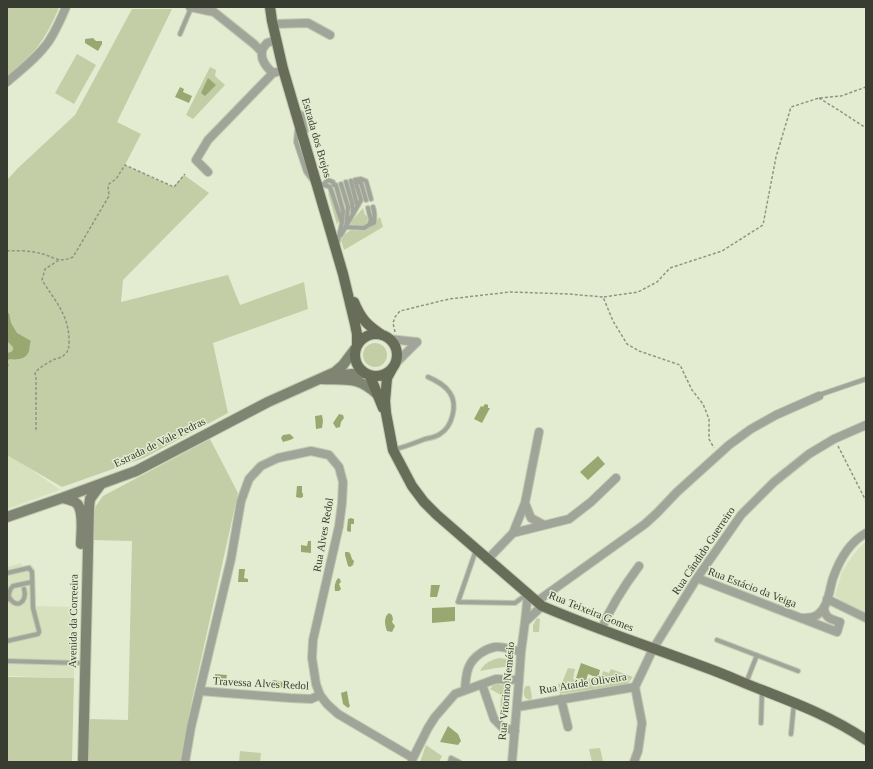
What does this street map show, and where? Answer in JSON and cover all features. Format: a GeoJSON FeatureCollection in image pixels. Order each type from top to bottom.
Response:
{"type":"FeatureCollection","features":[{"type":"Feature","properties":{"kind":"main road","name":"Estrada dos Brejos"},"geometry":{"type":"LineString","coordinates":[[270,7],[283,70],[309,158],[337,244],[357,334],[356,347]]}},
{"type":"Feature","properties":{"kind":"main road","name":"Estrada dos Brejos"},"geometry":{"type":"LineString","coordinates":[[343,274],[359,312],[368,326],[390,338]]}},
{"type":"Feature","properties":{"kind":"main road"},"geometry":{"type":"LineString","coordinates":[[374,334],[390,338],[397,353],[395,365],[382,376],[375,376],[361,371],[354,358],[356,347],[360,341],[367,336],[374,334]]}},
{"type":"Feature","properties":{"kind":"main road","name":"Estrada de Vale Pedras"},"geometry":{"type":"LineString","coordinates":[[7,517],[136,471],[268,402],[334,372],[343,365],[356,347]]}},
{"type":"Feature","properties":{"kind":"main road","name":"Rua Teixeira Gomes"},"geometry":{"type":"LineString","coordinates":[[395,365],[387,378],[385,401],[386,413],[393,450],[412,486],[437,516],[539,604],[601,630],[716,671],[794,702],[830,719],[866,740]]}},
{"type":"Feature","properties":{"kind":"main road","name":"Estrada de Vale Pedras"},"geometry":{"type":"LineString","coordinates":[[320,379],[335,375],[367,374]]}},
{"type":"Feature","properties":{"kind":"main road","name":"Rua Teixeira Gomes"},"geometry":{"type":"LineString","coordinates":[[367,374],[386,413]]}},
{"type":"Feature","properties":{"kind":"main road"},"geometry":{"type":"LineString","coordinates":[[320,379],[344,379],[356,381],[365,384],[378,395]]}},
{"type":"Feature","properties":{"kind":"main road","name":"Avenida da Correeira"},"geometry":{"type":"LineString","coordinates":[[83,762],[89,507],[90,499],[101,484]]}},
{"type":"Feature","properties":{"kind":"main road","name":"Avenida da Correeira"},"geometry":{"type":"LineString","coordinates":[[62,498],[74,501],[79,506],[82,518],[77,762]]}},
{"type":"Feature","properties":{"kind":"street"},"geometry":{"type":"LineString","coordinates":[[7,82],[35,57],[49,41],[58,26],[66,7]]}},
{"type":"Feature","properties":{"kind":"street"},"geometry":{"type":"LineString","coordinates":[[191,7],[214,12],[262,52]]}},
{"type":"Feature","properties":{"kind":"street"},"geometry":{"type":"LineString","coordinates":[[273,24],[308,23],[330,35]]}},
{"type":"Feature","properties":{"kind":"street"},"geometry":{"type":"LineString","coordinates":[[273,73],[263,61],[262,52],[267,43],[276,40]]}},
{"type":"Feature","properties":{"kind":"street"},"geometry":{"type":"LineString","coordinates":[[208,172],[196,160],[208,140],[273,73],[283,70]]}},
{"type":"Feature","properties":{"kind":"street"},"geometry":{"type":"LineString","coordinates":[[390,338],[417,342],[395,365]]}},
{"type":"Feature","properties":{"kind":"street"},"geometry":{"type":"LineString","coordinates":[[525,622],[539,604],[645,524],[677,492],[729,445],[750,429],[776,415],[819,396]]}},
{"type":"Feature","properties":{"kind":"street","name":"Rua Cândido Guerreiro"},"geometry":{"type":"LineString","coordinates":[[653,649],[697,578],[741,515],[759,496],[809,454],[834,439],[866,425]]}},
{"type":"Feature","properties":{"kind":"street"},"geometry":{"type":"LineString","coordinates":[[487,560],[513,533],[525,503],[539,432]]}},
{"type":"Feature","properties":{"kind":"street","name":"Rua Alves Redol"},"geometry":{"type":"LineString","coordinates":[[185,762],[191,727],[231,559],[241,501],[248,479],[262,466],[278,458],[311,451],[329,455],[340,467],[343,482],[339,526],[313,640],[312,658],[316,684],[320,695],[338,714],[413,760]]}},
{"type":"Feature","properties":{"kind":"street"},"geometry":{"type":"LineString","coordinates":[[513,533],[544,524],[569,519],[591,502],[616,478]]}},
{"type":"Feature","properties":{"kind":"street"},"geometry":{"type":"LineString","coordinates":[[525,503],[531,518],[544,524]]}},
{"type":"Feature","properties":{"kind":"street"},"geometry":{"type":"LineString","coordinates":[[824,607],[837,568],[843,557],[852,545],[866,533]]}},
{"type":"Feature","properties":{"kind":"street"},"geometry":{"type":"LineString","coordinates":[[601,630],[621,590],[639,566]]}},
{"type":"Feature","properties":{"kind":"street","name":"Rua Estácio da Veiga"},"geometry":{"type":"LineString","coordinates":[[697,578],[837,632],[840,622],[827,617],[824,613],[824,607]]}},
{"type":"Feature","properties":{"kind":"street","name":"Rua Vitorino Nemésio"},"geometry":{"type":"LineString","coordinates":[[512,762],[521,652],[528,593]]}},
{"type":"Feature","properties":{"kind":"street"},"geometry":{"type":"LineString","coordinates":[[827,599],[866,618]]}},
{"type":"Feature","properties":{"kind":"street","name":"Rua Estácio da Veiga"},"geometry":{"type":"LineString","coordinates":[[799,618],[816,616],[824,607]]}},
{"type":"Feature","properties":{"kind":"street"},"geometry":{"type":"LineString","coordinates":[[465,690],[468,666],[475,657],[486,650],[497,647],[521,652]]}},
{"type":"Feature","properties":{"kind":"street","name":"Rua Ataíde Oliveira"},"geometry":{"type":"LineString","coordinates":[[517,706],[635,687],[653,649]]}},
{"type":"Feature","properties":{"kind":"street"},"geometry":{"type":"LineString","coordinates":[[413,760],[428,728],[435,717],[455,694],[496,679],[519,680]]}},
{"type":"Feature","properties":{"kind":"street"},"geometry":{"type":"LineString","coordinates":[[482,684],[494,719],[502,727],[515,731]]}},
{"type":"Feature","properties":{"kind":"street"},"geometry":{"type":"LineString","coordinates":[[634,762],[638,751],[642,722],[635,687]]}},
{"type":"Feature","properties":{"kind":"street","name":"Travessa Alves Redol"},"geometry":{"type":"LineString","coordinates":[[200,691],[311,699],[320,695]]}},
{"type":"Feature","properties":{"kind":"street"},"geometry":{"type":"LineString","coordinates":[[561,699],[568,727]]}},
{"type":"Feature","properties":{"kind":"lane"},"geometry":{"type":"LineString","coordinates":[[180,34],[191,7]]}},
{"type":"Feature","properties":{"kind":"lane"},"geometry":{"type":"LineString","coordinates":[[294,108],[302,114],[308,137],[309,158]]}},
{"type":"Feature","properties":{"kind":"lane"},"geometry":{"type":"LineString","coordinates":[[298,122],[296,142],[306,172],[319,185],[328,180],[333,182],[348,207],[346,228]]}},
{"type":"Feature","properties":{"kind":"lane"},"geometry":{"type":"LineString","coordinates":[[335,185],[362,179],[366,181],[371,198]]}},
{"type":"Feature","properties":{"kind":"lane"},"geometry":{"type":"LineString","coordinates":[[350,181],[361,183],[366,200]]}},
{"type":"Feature","properties":{"kind":"lane"},"geometry":{"type":"LineString","coordinates":[[337,244],[357,205],[350,181]]}},
{"type":"Feature","properties":{"kind":"lane"},"geometry":{"type":"LineString","coordinates":[[350,181],[353,215]]}},
{"type":"Feature","properties":{"kind":"lane"},"geometry":{"type":"LineString","coordinates":[[335,185],[343,211],[342,224],[337,244]]}},
{"type":"Feature","properties":{"kind":"lane"},"geometry":{"type":"LineString","coordinates":[[346,228],[364,228],[374,222],[375,214],[373,207]]}},
{"type":"Feature","properties":{"kind":"lane"},"geometry":{"type":"LineString","coordinates":[[368,208],[371,220],[370,225]]}},
{"type":"Feature","properties":{"kind":"lane"},"geometry":{"type":"LineString","coordinates":[[393,450],[439,435],[447,429],[451,421],[453,403],[451,394],[440,383],[428,377]]}},
{"type":"Feature","properties":{"kind":"lane"},"geometry":{"type":"LineString","coordinates":[[819,396],[866,379]]}},
{"type":"Feature","properties":{"kind":"lane"},"geometry":{"type":"LineString","coordinates":[[476,550],[458,602],[515,603],[528,593]]}},
{"type":"Feature","properties":{"kind":"lane"},"geometry":{"type":"LineString","coordinates":[[7,573],[29,568],[32,572],[33,608],[39,632],[38,634],[7,641]]}},
{"type":"Feature","properties":{"kind":"lane"},"geometry":{"type":"LineString","coordinates":[[24,589],[25,596],[22,602],[16,604],[8,599],[13,586],[32,582]]}},
{"type":"Feature","properties":{"kind":"lane"},"geometry":{"type":"LineString","coordinates":[[717,640],[798,671]]}},
{"type":"Feature","properties":{"kind":"lane"},"geometry":{"type":"LineString","coordinates":[[746,683],[757,655]]}},
{"type":"Feature","properties":{"kind":"lane"},"geometry":{"type":"LineString","coordinates":[[7,661],[78,663]]}},
{"type":"Feature","properties":{"kind":"lane"},"geometry":{"type":"LineString","coordinates":[[761,723],[762,690]]}},
{"type":"Feature","properties":{"kind":"lane"},"geometry":{"type":"LineString","coordinates":[[791,734],[794,702]]}},
{"type":"Feature","properties":{"kind":"lane"},"geometry":{"type":"LineString","coordinates":[[450,762],[451,758],[459,762]]}},
{"type":"Feature","properties":{"kind":"path"},"geometry":{"type":"LineString","coordinates":[[390,338],[395,317],[400,311],[449,299],[510,292],[603,297],[638,292],[657,282],[670,268],[722,251],[764,225],[776,157],[790,107],[818,98],[842,96],[866,87]]}},
{"type":"Feature","properties":{"kind":"path"},"geometry":{"type":"LineString","coordinates":[[818,98],[866,128]]}},
{"type":"Feature","properties":{"kind":"path"},"geometry":{"type":"LineString","coordinates":[[7,251],[16,250],[42,254],[59,260],[73,257],[109,196],[109,184],[116,179],[125,165],[174,187],[185,174]]}},
{"type":"Feature","properties":{"kind":"path"},"geometry":{"type":"LineString","coordinates":[[36,430],[35,372],[49,362],[63,356],[68,351],[69,345],[69,330],[64,316],[42,280],[45,269],[59,260]]}},
{"type":"Feature","properties":{"kind":"path"},"geometry":{"type":"LineString","coordinates":[[603,297],[613,321],[627,344],[639,351],[680,365],[692,390],[702,404],[709,419],[709,440],[718,455]]}},
{"type":"Feature","properties":{"kind":"path"},"geometry":{"type":"LineString","coordinates":[[834,439],[866,501]]}},
{"type":"Feature","properties":{"kind":"shaded area"},"geometry":{"type":"Polygon","coordinates":[[[7,7],[59,7],[50,27],[38,46],[28,58],[7,76],[7,7]]]}},
{"type":"Feature","properties":{"kind":"shaded area"},"geometry":{"type":"Polygon","coordinates":[[[132,9],[172,9],[117,122],[141,134],[125,165],[173,187],[184,175],[209,193],[123,280],[121,302],[228,275],[240,305],[304,282],[308,309],[213,343],[228,413],[144,458],[62,487],[7,455],[7,180],[75,115],[132,9]]]}},
{"type":"Feature","properties":{"kind":"shaded area"},"geometry":{"type":"Polygon","coordinates":[[[93,38],[96,41],[102,41],[98,51],[85,43],[85,39],[93,38]]]}},
{"type":"Feature","properties":{"kind":"shaded area"},"geometry":{"type":"Polygon","coordinates":[[[77,54],[96,65],[74,104],[55,93],[77,54]]]}},
{"type":"Feature","properties":{"kind":"shaded area"},"geometry":{"type":"Polygon","coordinates":[[[210,67],[216,70],[215,76],[225,85],[193,119],[186,115],[210,67]]]}},
{"type":"Feature","properties":{"kind":"shaded area"},"geometry":{"type":"Polygon","coordinates":[[[208,78],[216,85],[205,96],[201,93],[208,78]]]}},
{"type":"Feature","properties":{"kind":"shaded area"},"geometry":{"type":"Polygon","coordinates":[[[180,87],[184,89],[183,92],[192,96],[189,103],[175,97],[180,87]]]}},
{"type":"Feature","properties":{"kind":"shaded area"},"geometry":{"type":"Polygon","coordinates":[[[328,193],[332,195],[339,219],[337,225],[328,193]]]}},
{"type":"Feature","properties":{"kind":"shaded area"},"geometry":{"type":"Polygon","coordinates":[[[363,208],[365,215],[368,216],[368,220],[365,225],[360,226],[350,223],[363,208]]]}},
{"type":"Feature","properties":{"kind":"shaded area"},"geometry":{"type":"Polygon","coordinates":[[[380,217],[383,227],[344,250],[341,240],[345,234],[351,230],[364,231],[380,217]]]}},
{"type":"Feature","properties":{"kind":"shaded area"},"geometry":{"type":"Polygon","coordinates":[[[9,313],[11,323],[17,333],[31,341],[28,354],[26,356],[18,359],[9,359],[7,362],[7,353],[13,350],[13,347],[7,341],[7,314],[9,313]]]}},
{"type":"Feature","properties":{"kind":"shaded area"},"geometry":{"type":"Polygon","coordinates":[[[375,343],[384,346],[387,355],[384,364],[375,367],[366,364],[363,355],[366,346],[375,343]]]}},
{"type":"Feature","properties":{"kind":"shaded area"},"geometry":{"type":"Polygon","coordinates":[[[486,404],[488,405],[488,408],[490,408],[482,423],[474,419],[481,406],[483,407],[486,404]]]}},
{"type":"Feature","properties":{"kind":"shaded area"},"geometry":{"type":"Polygon","coordinates":[[[339,414],[343,415],[344,418],[340,427],[336,428],[333,423],[339,414]]]}},
{"type":"Feature","properties":{"kind":"shaded area"},"geometry":{"type":"Polygon","coordinates":[[[322,415],[322,428],[316,429],[315,416],[322,415]]]}},
{"type":"Feature","properties":{"kind":"shaded area"},"geometry":{"type":"Polygon","coordinates":[[[290,434],[294,438],[283,442],[281,438],[283,435],[290,434]]]}},
{"type":"Feature","properties":{"kind":"shaded area"},"geometry":{"type":"Polygon","coordinates":[[[210,439],[238,493],[192,700],[181,762],[88,762],[89,719],[128,720],[132,541],[93,540],[93,510],[103,496],[210,439]]]}},
{"type":"Feature","properties":{"kind":"shaded area"},"geometry":{"type":"Polygon","coordinates":[[[7,452],[60,490],[7,509],[7,452]]]}},
{"type":"Feature","properties":{"kind":"shaded area"},"geometry":{"type":"Polygon","coordinates":[[[598,456],[605,464],[588,480],[580,472],[598,456]]]}},
{"type":"Feature","properties":{"kind":"shaded area"},"geometry":{"type":"Polygon","coordinates":[[[297,486],[302,486],[303,497],[296,497],[297,486]]]}},
{"type":"Feature","properties":{"kind":"shaded area"},"geometry":{"type":"Polygon","coordinates":[[[348,519],[354,519],[354,524],[351,524],[350,532],[347,531],[347,529],[348,519]]]}},
{"type":"Feature","properties":{"kind":"shaded area"},"geometry":{"type":"Polygon","coordinates":[[[308,541],[311,541],[311,553],[301,552],[301,545],[307,546],[308,541]]]}},
{"type":"Feature","properties":{"kind":"shaded area"},"geometry":{"type":"Polygon","coordinates":[[[866,542],[866,615],[835,596],[842,572],[859,548],[866,542]]]}},
{"type":"Feature","properties":{"kind":"shaded area"},"geometry":{"type":"Polygon","coordinates":[[[345,552],[350,553],[354,561],[353,565],[350,567],[348,566],[345,552]]]}},
{"type":"Feature","properties":{"kind":"shaded area"},"geometry":{"type":"Polygon","coordinates":[[[21,563],[22,566],[31,564],[35,569],[36,606],[75,607],[74,678],[7,676],[7,567],[21,563]]]}},
{"type":"Feature","properties":{"kind":"shaded area"},"geometry":{"type":"Polygon","coordinates":[[[239,569],[245,569],[244,578],[248,579],[248,582],[238,582],[239,569]]]}},
{"type":"Feature","properties":{"kind":"shaded area"},"geometry":{"type":"Polygon","coordinates":[[[338,578],[341,582],[339,584],[341,589],[339,591],[335,591],[335,584],[338,578]]]}},
{"type":"Feature","properties":{"kind":"shaded area"},"geometry":{"type":"Polygon","coordinates":[[[431,585],[440,585],[437,597],[430,597],[431,585]]]}},
{"type":"Feature","properties":{"kind":"shaded area"},"geometry":{"type":"Polygon","coordinates":[[[455,607],[455,621],[432,623],[432,608],[455,607]]]}},
{"type":"Feature","properties":{"kind":"shaded area"},"geometry":{"type":"Polygon","coordinates":[[[389,613],[392,615],[392,622],[395,626],[392,632],[387,631],[385,624],[385,619],[389,613]]]}},
{"type":"Feature","properties":{"kind":"shaded area"},"geometry":{"type":"Polygon","coordinates":[[[537,618],[540,619],[539,632],[533,632],[533,625],[537,618]]]}},
{"type":"Feature","properties":{"kind":"shaded area"},"geometry":{"type":"Polygon","coordinates":[[[499,658],[513,660],[514,666],[480,671],[488,662],[499,658]]]}},
{"type":"Feature","properties":{"kind":"shaded area"},"geometry":{"type":"Polygon","coordinates":[[[581,663],[600,670],[598,678],[588,674],[586,681],[576,678],[581,663]]]}},
{"type":"Feature","properties":{"kind":"shaded area"},"geometry":{"type":"Polygon","coordinates":[[[568,668],[575,669],[573,679],[587,683],[589,678],[600,680],[603,671],[609,673],[611,669],[633,677],[627,684],[560,694],[558,683],[561,685],[568,668]]]}},
{"type":"Feature","properties":{"kind":"shaded area"},"geometry":{"type":"Polygon","coordinates":[[[215,674],[227,675],[226,681],[215,681],[215,674]]]}},
{"type":"Feature","properties":{"kind":"shaded area"},"geometry":{"type":"Polygon","coordinates":[[[7,677],[74,678],[72,762],[7,762],[7,677]]]}},
{"type":"Feature","properties":{"kind":"shaded area"},"geometry":{"type":"Polygon","coordinates":[[[285,680],[287,681],[287,686],[285,689],[273,686],[272,681],[283,682],[285,680]]]}},
{"type":"Feature","properties":{"kind":"shaded area"},"geometry":{"type":"Polygon","coordinates":[[[506,681],[511,684],[505,718],[503,718],[500,714],[501,695],[490,689],[495,683],[502,685],[506,681]]]}},
{"type":"Feature","properties":{"kind":"shaded area"},"geometry":{"type":"Polygon","coordinates":[[[526,686],[530,686],[532,697],[531,700],[526,699],[524,695],[526,686]]]}},
{"type":"Feature","properties":{"kind":"shaded area"},"geometry":{"type":"Polygon","coordinates":[[[347,691],[350,706],[348,708],[343,704],[341,693],[347,691]]]}},
{"type":"Feature","properties":{"kind":"shaded area"},"geometry":{"type":"Polygon","coordinates":[[[448,726],[458,734],[461,741],[458,745],[440,742],[448,726]]]}},
{"type":"Feature","properties":{"kind":"shaded area"},"geometry":{"type":"Polygon","coordinates":[[[426,745],[442,756],[439,762],[420,762],[426,745]]]}},
{"type":"Feature","properties":{"kind":"shaded area"},"geometry":{"type":"Polygon","coordinates":[[[600,748],[603,761],[592,762],[589,749],[600,748]]]}},
{"type":"Feature","properties":{"kind":"shaded area"},"geometry":{"type":"Polygon","coordinates":[[[240,751],[261,753],[260,762],[239,762],[240,751]]]}}]}
